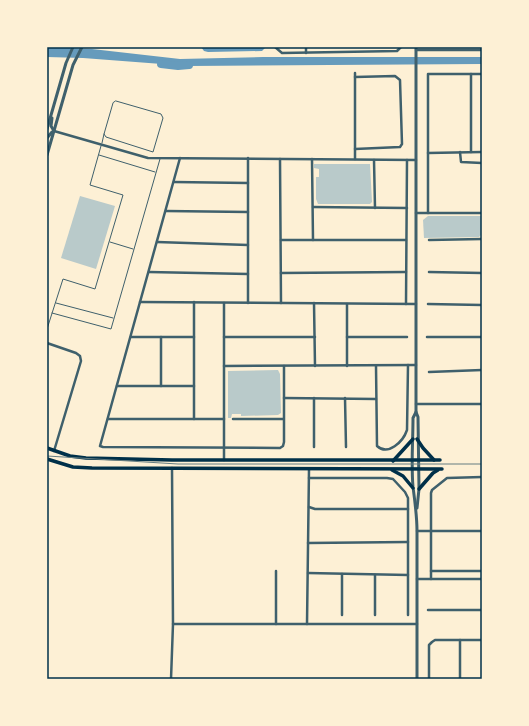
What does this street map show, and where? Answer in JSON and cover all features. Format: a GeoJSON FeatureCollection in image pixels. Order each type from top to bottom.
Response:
{"type":"FeatureCollection","features":[{"type":"Feature","properties":{"kind":"main road"},"geometry":{"type":"LineString","coordinates":[[393,461],[405,450],[413,439]]}},
{"type":"Feature","properties":{"kind":"main road"},"geometry":{"type":"LineString","coordinates":[[417,439],[434,460]]}},
{"type":"Feature","properties":{"kind":"main road"},"geometry":{"type":"LineString","coordinates":[[47,448],[70,456],[86,458],[393,461],[440,460]]}},
{"type":"Feature","properties":{"kind":"main road"},"geometry":{"type":"LineString","coordinates":[[47,459],[73,467],[440,469],[433,473],[419,488]]}},
{"type":"Feature","properties":{"kind":"main road"},"geometry":{"type":"LineString","coordinates":[[390,469],[403,476],[413,488]]}},
{"type":"Feature","properties":{"kind":"street"},"geometry":{"type":"LineString","coordinates":[[47,129],[68,59],[74,47]]}},
{"type":"Feature","properties":{"kind":"street"},"geometry":{"type":"LineString","coordinates":[[47,155],[61,104],[82,47]]}},
{"type":"Feature","properties":{"kind":"street"},"geometry":{"type":"LineString","coordinates":[[275,47],[282,53],[397,50],[401,47]]}},
{"type":"Feature","properties":{"kind":"street"},"geometry":{"type":"LineString","coordinates":[[306,47],[306,53]]}},
{"type":"Feature","properties":{"kind":"street"},"geometry":{"type":"LineString","coordinates":[[336,47],[336,52]]}},
{"type":"Feature","properties":{"kind":"street"},"geometry":{"type":"LineString","coordinates":[[416,508],[419,488],[417,439],[418,417],[416,412],[416,48],[482,50]]}},
{"type":"Feature","properties":{"kind":"street"},"geometry":{"type":"LineString","coordinates":[[355,73],[355,159]]}},
{"type":"Feature","properties":{"kind":"street"},"geometry":{"type":"LineString","coordinates":[[428,213],[428,74],[482,74]]}},
{"type":"Feature","properties":{"kind":"street"},"geometry":{"type":"LineString","coordinates":[[471,74],[471,152]]}},
{"type":"Feature","properties":{"kind":"street"},"geometry":{"type":"LineString","coordinates":[[355,77],[395,76],[400,80],[402,144],[400,147],[355,149]]}},
{"type":"Feature","properties":{"kind":"street"},"geometry":{"type":"LineString","coordinates":[[52,110],[51,126],[54,131],[148,158],[416,160]]}},
{"type":"Feature","properties":{"kind":"street"},"geometry":{"type":"LineString","coordinates":[[47,138],[54,131]]}},
{"type":"Feature","properties":{"kind":"street"},"geometry":{"type":"LineString","coordinates":[[460,152],[461,162],[482,163]]}},
{"type":"Feature","properties":{"kind":"street"},"geometry":{"type":"LineString","coordinates":[[428,153],[482,152]]}},
{"type":"Feature","properties":{"kind":"street"},"geometry":{"type":"LineString","coordinates":[[180,158],[100,446],[224,449],[280,448],[283,446],[284,366]]}},
{"type":"Feature","properties":{"kind":"street"},"geometry":{"type":"LineString","coordinates":[[248,158],[248,303]]}},
{"type":"Feature","properties":{"kind":"street"},"geometry":{"type":"LineString","coordinates":[[280,159],[281,303]]}},
{"type":"Feature","properties":{"kind":"street"},"geometry":{"type":"LineString","coordinates":[[312,159],[313,240]]}},
{"type":"Feature","properties":{"kind":"street"},"geometry":{"type":"LineString","coordinates":[[374,160],[375,208]]}},
{"type":"Feature","properties":{"kind":"street"},"geometry":{"type":"LineString","coordinates":[[406,304],[407,160]]}},
{"type":"Feature","properties":{"kind":"street"},"geometry":{"type":"LineString","coordinates":[[174,182],[248,183]]}},
{"type":"Feature","properties":{"kind":"street"},"geometry":{"type":"LineString","coordinates":[[313,207],[407,208]]}},
{"type":"Feature","properties":{"kind":"street"},"geometry":{"type":"LineString","coordinates":[[166,211],[248,212]]}},
{"type":"Feature","properties":{"kind":"street"},"geometry":{"type":"LineString","coordinates":[[416,213],[482,213]]}},
{"type":"Feature","properties":{"kind":"street"},"geometry":{"type":"LineString","coordinates":[[429,240],[482,239]]}},
{"type":"Feature","properties":{"kind":"street"},"geometry":{"type":"LineString","coordinates":[[281,240],[406,240]]}},
{"type":"Feature","properties":{"kind":"street"},"geometry":{"type":"LineString","coordinates":[[157,242],[248,245]]}},
{"type":"Feature","properties":{"kind":"street"},"geometry":{"type":"LineString","coordinates":[[148,272],[248,274]]}},
{"type":"Feature","properties":{"kind":"street"},"geometry":{"type":"LineString","coordinates":[[281,273],[406,272]]}},
{"type":"Feature","properties":{"kind":"street"},"geometry":{"type":"LineString","coordinates":[[429,272],[482,272]]}},
{"type":"Feature","properties":{"kind":"street"},"geometry":{"type":"LineString","coordinates":[[140,302],[416,304]]}},
{"type":"Feature","properties":{"kind":"street"},"geometry":{"type":"LineString","coordinates":[[194,302],[194,419]]}},
{"type":"Feature","properties":{"kind":"street"},"geometry":{"type":"LineString","coordinates":[[224,303],[224,460]]}},
{"type":"Feature","properties":{"kind":"street"},"geometry":{"type":"LineString","coordinates":[[314,304],[315,366]]}},
{"type":"Feature","properties":{"kind":"street"},"geometry":{"type":"LineString","coordinates":[[347,304],[347,366]]}},
{"type":"Feature","properties":{"kind":"street"},"geometry":{"type":"LineString","coordinates":[[428,304],[482,305]]}},
{"type":"Feature","properties":{"kind":"street"},"geometry":{"type":"LineString","coordinates":[[131,337],[194,337]]}},
{"type":"Feature","properties":{"kind":"street"},"geometry":{"type":"LineString","coordinates":[[161,337],[161,386]]}},
{"type":"Feature","properties":{"kind":"street"},"geometry":{"type":"LineString","coordinates":[[224,337],[315,337]]}},
{"type":"Feature","properties":{"kind":"street"},"geometry":{"type":"LineString","coordinates":[[347,337],[407,337]]}},
{"type":"Feature","properties":{"kind":"street"},"geometry":{"type":"LineString","coordinates":[[427,337],[482,337]]}},
{"type":"Feature","properties":{"kind":"street"},"geometry":{"type":"LineString","coordinates":[[47,343],[76,353],[80,356],[81,360],[54,450]]}},
{"type":"Feature","properties":{"kind":"street"},"geometry":{"type":"LineString","coordinates":[[376,366],[376,446],[381,450],[389,450],[406,434],[407,430],[408,365]]}},
{"type":"Feature","properties":{"kind":"street"},"geometry":{"type":"LineString","coordinates":[[224,366],[416,365]]}},
{"type":"Feature","properties":{"kind":"street"},"geometry":{"type":"LineString","coordinates":[[429,372],[482,370]]}},
{"type":"Feature","properties":{"kind":"street"},"geometry":{"type":"LineString","coordinates":[[117,386],[194,386]]}},
{"type":"Feature","properties":{"kind":"street"},"geometry":{"type":"LineString","coordinates":[[284,398],[376,398]]}},
{"type":"Feature","properties":{"kind":"street"},"geometry":{"type":"LineString","coordinates":[[314,398],[314,447]]}},
{"type":"Feature","properties":{"kind":"street"},"geometry":{"type":"LineString","coordinates":[[345,398],[346,447]]}},
{"type":"Feature","properties":{"kind":"street"},"geometry":{"type":"LineString","coordinates":[[416,404],[482,404]]}},
{"type":"Feature","properties":{"kind":"street"},"geometry":{"type":"LineString","coordinates":[[416,412],[413,418],[412,469],[417,531],[417,679]]}},
{"type":"Feature","properties":{"kind":"street"},"geometry":{"type":"LineString","coordinates":[[108,419],[224,419]]}},
{"type":"Feature","properties":{"kind":"street"},"geometry":{"type":"LineString","coordinates":[[233,419],[283,419]]}},
{"type":"Feature","properties":{"kind":"street"},"geometry":{"type":"LineString","coordinates":[[171,679],[172,468]]}},
{"type":"Feature","properties":{"kind":"street"},"geometry":{"type":"LineString","coordinates":[[307,624],[309,469]]}},
{"type":"Feature","properties":{"kind":"street"},"geometry":{"type":"LineString","coordinates":[[431,579],[432,490],[448,478],[480,477]]}},
{"type":"Feature","properties":{"kind":"street"},"geometry":{"type":"LineString","coordinates":[[309,478],[387,478],[393,479],[405,492],[408,498],[408,615]]}},
{"type":"Feature","properties":{"kind":"street"},"geometry":{"type":"LineString","coordinates":[[309,507],[314,509],[408,509]]}},
{"type":"Feature","properties":{"kind":"street"},"geometry":{"type":"LineString","coordinates":[[417,531],[482,531]]}},
{"type":"Feature","properties":{"kind":"street"},"geometry":{"type":"LineString","coordinates":[[308,543],[408,542]]}},
{"type":"Feature","properties":{"kind":"street"},"geometry":{"type":"LineString","coordinates":[[276,571],[276,624]]}},
{"type":"Feature","properties":{"kind":"street"},"geometry":{"type":"LineString","coordinates":[[431,571],[482,571]]}},
{"type":"Feature","properties":{"kind":"street"},"geometry":{"type":"LineString","coordinates":[[308,574],[408,575]]}},
{"type":"Feature","properties":{"kind":"street"},"geometry":{"type":"LineString","coordinates":[[342,574],[342,615]]}},
{"type":"Feature","properties":{"kind":"street"},"geometry":{"type":"LineString","coordinates":[[375,575],[375,616]]}},
{"type":"Feature","properties":{"kind":"street"},"geometry":{"type":"LineString","coordinates":[[417,579],[482,579]]}},
{"type":"Feature","properties":{"kind":"street"},"geometry":{"type":"LineString","coordinates":[[428,610],[482,610]]}},
{"type":"Feature","properties":{"kind":"street"},"geometry":{"type":"LineString","coordinates":[[172,624],[417,624]]}},
{"type":"Feature","properties":{"kind":"street"},"geometry":{"type":"LineString","coordinates":[[429,679],[429,645],[432,642],[435,640],[482,640]]}},
{"type":"Feature","properties":{"kind":"street"},"geometry":{"type":"LineString","coordinates":[[460,640],[460,679]]}},
{"type":"Feature","properties":{"kind":"lane"},"geometry":{"type":"LineString","coordinates":[[47,329],[63,279],[95,289],[123,195],[90,185],[98,155],[101,145],[104,134],[113,103],[116,101],[161,114],[163,118],[153,152],[106,137],[104,134]]}},
{"type":"Feature","properties":{"kind":"lane"},"geometry":{"type":"LineString","coordinates":[[98,155],[156,173]]}},
{"type":"Feature","properties":{"kind":"lane"},"geometry":{"type":"LineString","coordinates":[[52,313],[111,329],[161,158]]}},
{"type":"Feature","properties":{"kind":"lane"},"geometry":{"type":"LineString","coordinates":[[109,242],[134,249]]}},
{"type":"Feature","properties":{"kind":"lane"},"geometry":{"type":"LineString","coordinates":[[55,303],[114,319]]}},
{"type":"Feature","properties":{"kind":"shaded area"},"geometry":{"type":"Polygon","coordinates":[[[314,164],[370,164],[372,202],[370,204],[318,204],[316,199],[316,177],[319,177],[319,169],[314,168],[314,164]]]}},
{"type":"Feature","properties":{"kind":"shaded area"},"geometry":{"type":"Polygon","coordinates":[[[80,196],[115,206],[96,269],[61,258],[80,196]]]}},
{"type":"Feature","properties":{"kind":"shaded area"},"geometry":{"type":"Polygon","coordinates":[[[428,216],[482,216],[482,234],[479,237],[424,238],[423,220],[428,216]]]}},
{"type":"Feature","properties":{"kind":"shaded area"},"geometry":{"type":"Polygon","coordinates":[[[278,370],[280,374],[281,413],[278,415],[241,416],[241,414],[232,414],[231,418],[228,418],[228,371],[278,370]]]}},
{"type":"Feature","properties":{"kind":"water"},"geometry":{"type":"Polygon","coordinates":[[[47,47],[92,49],[180,59],[263,57],[482,57],[482,64],[188,66],[83,58],[47,57],[47,47]]]}},
{"type":"Feature","properties":{"kind":"water"},"geometry":{"type":"Polygon","coordinates":[[[201,47],[266,47],[262,51],[208,52],[204,51],[201,47]]]}},
{"type":"Feature","properties":{"kind":"waterway"},"geometry":{"type":"LineString","coordinates":[[161,64],[178,66],[189,65]]}},
{"type":"Feature","properties":{"kind":"tram line"},"geometry":{"type":"LineString","coordinates":[[47,456],[178,464],[482,464]]}}]}
